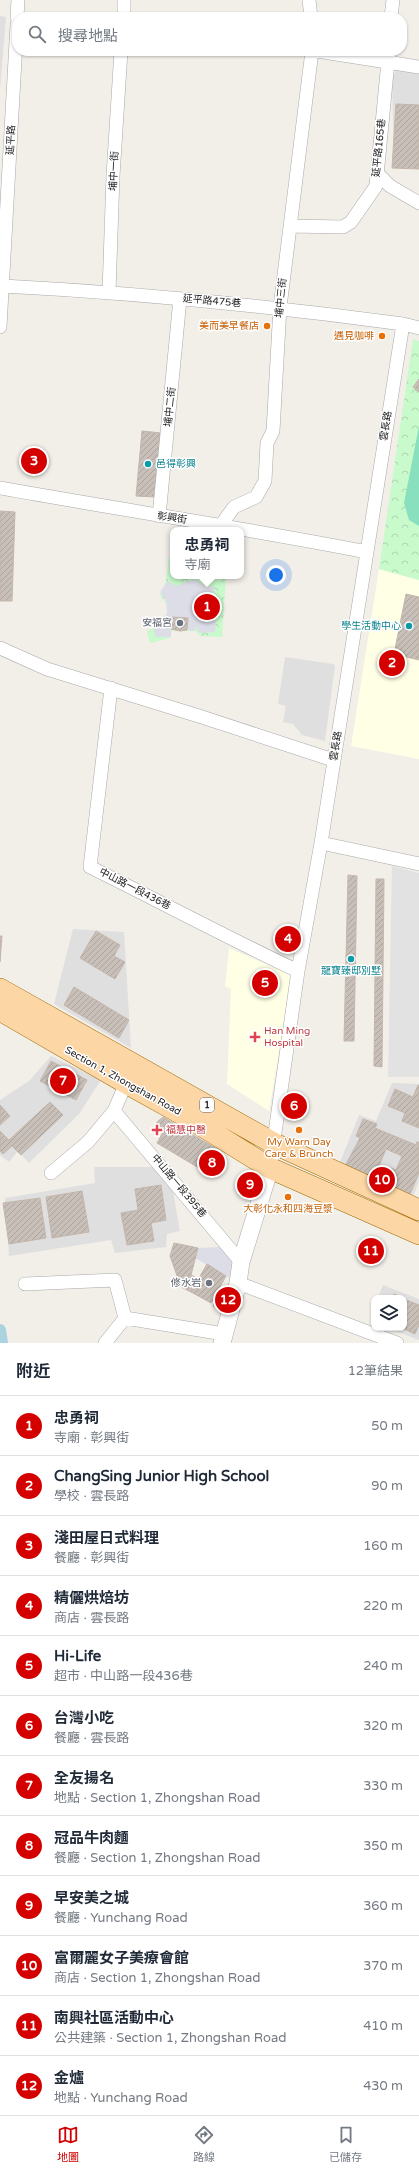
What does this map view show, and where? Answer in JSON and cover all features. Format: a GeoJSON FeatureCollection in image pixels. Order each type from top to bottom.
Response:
{"type":"FeatureCollection","features":[{"type":"Feature","properties":{"kind":"main road","name":"Section 1, Zhongshan Road"},"geometry":{"type":"LineString","coordinates":[[0,989],[275,1144],[419,1210]]}},
{"type":"Feature","properties":{"kind":"main road","name":"Section 1, Zhongshan Road"},"geometry":{"type":"LineString","coordinates":[[0,1010],[189,1118],[270,1168],[419,1234]]}},
{"type":"Feature","properties":{"kind":"street"},"geometry":{"type":"LineString","coordinates":[[17,12],[18,0]]}},
{"type":"Feature","properties":{"kind":"street"},"geometry":{"type":"LineString","coordinates":[[124,0],[124,12]]}},
{"type":"Feature","properties":{"kind":"street"},"geometry":{"type":"LineString","coordinates":[[309,0],[310,12]]}},
{"type":"Feature","properties":{"kind":"street"},"geometry":{"type":"LineString","coordinates":[[391,12],[392,0]]}},
{"type":"Feature","properties":{"kind":"street","name":"延平路"},"geometry":{"type":"LineString","coordinates":[[0,327],[3,286],[4,166],[14,56]]}},
{"type":"Feature","properties":{"kind":"street","name":"埔中一街"},"geometry":{"type":"LineString","coordinates":[[109,292],[113,176],[121,56]]}},
{"type":"Feature","properties":{"kind":"street","name":"埔中三街"},"geometry":{"type":"LineString","coordinates":[[222,525],[234,507],[256,497],[265,481],[267,443],[273,431],[280,307],[311,56]]}},
{"type":"Feature","properties":{"kind":"street"},"geometry":{"type":"LineString","coordinates":[[388,56],[419,67]]}},
{"type":"Feature","properties":{"kind":"street","name":"延平路165巷"},"geometry":{"type":"LineString","coordinates":[[290,226],[343,227],[351,222],[376,186],[388,56]]}},
{"type":"Feature","properties":{"kind":"street"},"geometry":{"type":"LineString","coordinates":[[377,173],[390,186],[419,203]]}},
{"type":"Feature","properties":{"kind":"street","name":"延平路475巷"},"geometry":{"type":"LineString","coordinates":[[3,286],[109,292],[280,307],[402,324],[419,328]]}},
{"type":"Feature","properties":{"kind":"street","name":"埔中二街"},"geometry":{"type":"LineString","coordinates":[[159,516],[180,299]]}},
{"type":"Feature","properties":{"kind":"street","name":"雲長路"},"geometry":{"type":"LineString","coordinates":[[270,1168],[275,1144],[298,971],[321,843],[402,324]]}},
{"type":"Feature","properties":{"kind":"street","name":"彰興街"},"geometry":{"type":"LineString","coordinates":[[0,488],[159,516],[233,527]]}},
{"type":"Feature","properties":{"kind":"street","name":"彰興街"},"geometry":{"type":"LineString","coordinates":[[244,529],[367,552]]}},
{"type":"Feature","properties":{"kind":"street"},"geometry":{"type":"LineString","coordinates":[[0,648],[47,669],[333,760]]}},
{"type":"Feature","properties":{"kind":"street","name":"中山路一段436巷"},"geometry":{"type":"LineString","coordinates":[[110,688],[90,867],[205,924],[241,944],[298,971]]}},
{"type":"Feature","properties":{"kind":"street"},"geometry":{"type":"LineString","coordinates":[[321,843],[419,864]]}},
{"type":"Feature","properties":{"kind":"street"},"geometry":{"type":"LineString","coordinates":[[51,1172],[88,1142],[114,1111],[126,1083]]}},
{"type":"Feature","properties":{"kind":"street","name":"中山路一段395巷"},"geometry":{"type":"LineString","coordinates":[[114,1111],[241,1262]]}},
{"type":"Feature","properties":{"kind":"street"},"geometry":{"type":"LineString","coordinates":[[125,1318],[223,1339],[238,1283],[241,1262],[270,1168]]}},
{"type":"Feature","properties":{"kind":"street"},"geometry":{"type":"LineString","coordinates":[[25,1284],[115,1280],[125,1318]]}},
{"type":"Feature","properties":{"kind":"street"},"geometry":{"type":"LineString","coordinates":[[238,1283],[397,1343]]}},
{"type":"Feature","properties":{"kind":"street"},"geometry":{"type":"LineString","coordinates":[[105,1343],[125,1318]]}},
{"type":"Feature","properties":{"kind":"shaded area"},"geometry":{"type":"Polygon","coordinates":[[[0,16],[6,17],[0,89],[0,16]]]}},
{"type":"Feature","properties":{"kind":"shaded area"},"geometry":{"type":"Polygon","coordinates":[[[396,70],[419,72],[419,162],[394,162],[392,79],[396,70]]]}},
{"type":"Feature","properties":{"kind":"shaded area"},"geometry":{"type":"Polygon","coordinates":[[[379,569],[419,580],[419,759],[351,746],[379,569]]]}},
{"type":"Feature","properties":{"kind":"shaded area"},"geometry":{"type":"Polygon","coordinates":[[[194,579],[204,585],[215,588],[210,603],[203,600],[198,609],[211,616],[216,622],[215,632],[200,633],[196,627],[195,631],[187,630],[188,618],[172,617],[171,637],[156,637],[153,629],[161,626],[167,613],[166,601],[160,592],[168,581],[176,586],[194,579]]]}},
{"type":"Feature","properties":{"kind":"shaded area"},"geometry":{"type":"Polygon","coordinates":[[[285,657],[333,664],[335,666],[325,741],[302,735],[293,724],[283,722],[286,706],[278,704],[285,657]]]}},
{"type":"Feature","properties":{"kind":"shaded area"},"geometry":{"type":"Polygon","coordinates":[[[392,866],[419,873],[419,1077],[388,1077],[392,866]]]}},
{"type":"Feature","properties":{"kind":"shaded area"},"geometry":{"type":"Polygon","coordinates":[[[73,929],[124,932],[131,1048],[54,1004],[73,929]]]}},
{"type":"Feature","properties":{"kind":"shaded area","name":"Han Ming Hospital"},"geometry":{"type":"Polygon","coordinates":[[[229,948],[292,976],[269,1111],[227,1084],[231,989],[225,986],[229,948]]]}},
{"type":"Feature","properties":{"kind":"shaded area"},"geometry":{"type":"Polygon","coordinates":[[[51,1056],[101,1080],[79,1114],[29,1163],[18,1151],[9,1162],[0,1155],[0,1100],[29,1081],[51,1056]]]}},
{"type":"Feature","properties":{"kind":"shaded area"},"geometry":{"type":"Polygon","coordinates":[[[392,1083],[419,1084],[419,1181],[413,1197],[338,1167],[359,1115],[376,1121],[392,1083]]]}},
{"type":"Feature","properties":{"kind":"shaded area"},"geometry":{"type":"Polygon","coordinates":[[[94,1167],[158,1167],[172,1186],[180,1231],[167,1234],[166,1247],[115,1253],[111,1240],[9,1256],[5,1198],[95,1183],[94,1167]]]}},
{"type":"Feature","properties":{"kind":"shaded area"},"geometry":{"type":"Polygon","coordinates":[[[220,1247],[236,1259],[235,1281],[195,1258],[198,1248],[220,1247]]]}},
{"type":"Feature","properties":{"kind":"shaded area"},"geometry":{"type":"Polygon","coordinates":[[[383,1285],[419,1299],[419,1340],[396,1331],[407,1331],[407,1295],[379,1295],[383,1285]]]}},
{"type":"Feature","properties":{"kind":"green space"},"geometry":{"type":"Polygon","coordinates":[[[413,339],[419,341],[419,580],[379,569],[413,339]]]}},
{"type":"Feature","properties":{"kind":"green space"},"geometry":{"type":"Polygon","coordinates":[[[419,426],[419,526],[409,520],[404,503],[419,426]]]}},
{"type":"Feature","properties":{"kind":"green space"},"geometry":{"type":"Polygon","coordinates":[[[169,557],[170,579],[226,579],[222,637],[201,636],[195,631],[171,631],[170,638],[150,643],[147,631],[164,622],[170,614],[168,606],[160,595],[166,581],[169,557]]]}},
{"type":"Feature","properties":{"kind":"building"},"geometry":{"type":"Polygon","coordinates":[[[396,104],[419,105],[419,169],[392,168],[396,104]]]}},
{"type":"Feature","properties":{"kind":"building"},"geometry":{"type":"Polygon","coordinates":[[[419,379],[419,392],[413,387],[419,379]]]}},
{"type":"Feature","properties":{"kind":"building","name":"邑得彰興"},"geometry":{"type":"Polygon","coordinates":[[[142,431],[161,433],[155,497],[136,496],[142,431]]]}},
{"type":"Feature","properties":{"kind":"building"},"geometry":{"type":"Polygon","coordinates":[[[0,511],[15,512],[12,601],[0,601],[0,511]]]}},
{"type":"Feature","properties":{"kind":"building","name":"學生活動中心"},"geometry":{"type":"Polygon","coordinates":[[[406,594],[419,597],[419,660],[394,654],[406,594]]]}},
{"type":"Feature","properties":{"kind":"building"},"geometry":{"type":"Polygon","coordinates":[[[203,600],[215,606],[211,615],[198,609],[203,600]]]}},
{"type":"Feature","properties":{"kind":"building","name":"安福宮"},"geometry":{"type":"Polygon","coordinates":[[[172,617],[188,618],[187,630],[180,631],[171,629],[172,617]]]}},
{"type":"Feature","properties":{"kind":"building","name":"龍寶臻邸別墅"},"geometry":{"type":"Polygon","coordinates":[[[348,875],[357,876],[354,1041],[344,1041],[348,875]]]}},
{"type":"Feature","properties":{"kind":"building","name":"龍寶臻邸別墅"},"geometry":{"type":"Polygon","coordinates":[[[376,879],[384,879],[382,1067],[374,1066],[376,879]]]}},
{"type":"Feature","properties":{"kind":"building"},"geometry":{"type":"Polygon","coordinates":[[[96,931],[120,945],[114,956],[125,962],[115,979],[80,958],[96,931]]]}},
{"type":"Feature","properties":{"kind":"building"},"geometry":{"type":"Polygon","coordinates":[[[0,936],[2,936],[0,962],[0,936]]]}},
{"type":"Feature","properties":{"kind":"building"},"geometry":{"type":"Polygon","coordinates":[[[74,987],[129,1020],[119,1038],[64,1005],[74,987]]]}},
{"type":"Feature","properties":{"kind":"building"},"geometry":{"type":"Polygon","coordinates":[[[51,1061],[87,1080],[76,1100],[40,1081],[51,1061]]]}},
{"type":"Feature","properties":{"kind":"building"},"geometry":{"type":"Polygon","coordinates":[[[418,1085],[419,1128],[402,1121],[405,1113],[388,1106],[395,1089],[413,1097],[418,1085]]]}},
{"type":"Feature","properties":{"kind":"building"},"geometry":{"type":"Polygon","coordinates":[[[50,1102],[63,1115],[21,1155],[12,1146],[3,1154],[0,1151],[0,1131],[9,1140],[50,1102]]]}},
{"type":"Feature","properties":{"kind":"building"},"geometry":{"type":"Polygon","coordinates":[[[0,1105],[10,1116],[0,1125],[0,1105]]]}},
{"type":"Feature","properties":{"kind":"building"},"geometry":{"type":"Polygon","coordinates":[[[163,1117],[222,1152],[209,1174],[157,1143],[163,1132],[158,1128],[157,1122],[163,1117]]]}},
{"type":"Feature","properties":{"kind":"building"},"geometry":{"type":"Polygon","coordinates":[[[363,1119],[377,1124],[375,1128],[416,1145],[417,1142],[419,1142],[419,1173],[410,1194],[382,1182],[388,1167],[396,1170],[402,1156],[386,1149],[374,1178],[345,1166],[360,1138],[356,1136],[363,1119]]]}},
{"type":"Feature","properties":{"kind":"building"},"geometry":{"type":"Polygon","coordinates":[[[161,1185],[166,1220],[151,1223],[154,1241],[127,1245],[121,1213],[138,1210],[135,1189],[161,1185]]]}},
{"type":"Feature","properties":{"kind":"building"},"geometry":{"type":"Polygon","coordinates":[[[82,1191],[89,1232],[52,1238],[46,1197],[82,1191]]]}},
{"type":"Feature","properties":{"kind":"building"},"geometry":{"type":"Polygon","coordinates":[[[40,1198],[46,1238],[9,1244],[3,1203],[40,1198]]]}},
{"type":"Feature","properties":{"kind":"building"},"geometry":{"type":"Polygon","coordinates":[[[174,1243],[198,1248],[191,1275],[199,1279],[191,1292],[181,1287],[170,1256],[174,1243]]]}},
{"type":"Feature","properties":{"kind":"building","name":"修水岩"},"geometry":{"type":"Polygon","coordinates":[[[207,1264],[226,1276],[211,1303],[191,1292],[207,1264]]]}},
{"type":"Feature","properties":{"kind":"building"},"geometry":{"type":"Polygon","coordinates":[[[216,1300],[223,1304],[219,1310],[213,1306],[216,1300]]]}},
{"type":"Feature","properties":{"kind":"building"},"geometry":{"type":"Polygon","coordinates":[[[407,1300],[419,1305],[419,1325],[415,1334],[407,1330],[407,1300]]]}},
{"type":"Feature","properties":{"kind":"waterway"},"geometry":{"type":"LineString","coordinates":[[0,1330],[2,1343]]}},
{"type":"Feature","properties":{"kind":"place","name":"美而美早餐店"},"geometry":{"type":"Point","coordinates":[267,326]}},
{"type":"Feature","properties":{"kind":"place","name":"遇見咖啡"},"geometry":{"type":"Point","coordinates":[382,336]}},
{"type":"Feature","properties":{"kind":"place","name":"淺田屋日式料理"},"geometry":{"type":"Point","coordinates":[34,461]}},
{"type":"Feature","properties":{"kind":"place","name":"邑得彰興"},"geometry":{"type":"Point","coordinates":[148,464]}},
{"type":"Feature","properties":{"kind":"place","name":"忠勇祠"},"geometry":{"type":"Point","coordinates":[207,607]}},
{"type":"Feature","properties":{"kind":"place","name":"安福宮"},"geometry":{"type":"Point","coordinates":[180,623]}},
{"type":"Feature","properties":{"kind":"place","name":"學生活動中心"},"geometry":{"type":"Point","coordinates":[409,626]}},
{"type":"Feature","properties":{"kind":"place","name":"ChangSing Junior High School"},"geometry":{"type":"Point","coordinates":[392,663]}},
{"type":"Feature","properties":{"kind":"place","name":"精儷烘焙坊"},"geometry":{"type":"Point","coordinates":[288,939]}},
{"type":"Feature","properties":{"kind":"place","name":"龍寶臻邸別墅"},"geometry":{"type":"Point","coordinates":[351,959]}},
{"type":"Feature","properties":{"kind":"place","name":"Hi-Life"},"geometry":{"type":"Point","coordinates":[265,983]}},
{"type":"Feature","properties":{"kind":"place","name":"Han Ming Hospital"},"geometry":{"type":"Point","coordinates":[255,1037]}},
{"type":"Feature","properties":{"kind":"place","name":"全友揚名"},"geometry":{"type":"Point","coordinates":[63,1081]}},
{"type":"Feature","properties":{"kind":"place","name":"台灣小吃"},"geometry":{"type":"Point","coordinates":[294,1106]}},
{"type":"Feature","properties":{"kind":"place","name":"福慧中醫"},"geometry":{"type":"Point","coordinates":[157,1130]}},
{"type":"Feature","properties":{"kind":"place","name":"My Warn Day Care & Brunch"},"geometry":{"type":"Point","coordinates":[299,1130]}},
{"type":"Feature","properties":{"kind":"place","name":"冠品牛肉麵"},"geometry":{"type":"Point","coordinates":[212,1163]}},
{"type":"Feature","properties":{"kind":"place","name":"富爾麗女子美療會館"},"geometry":{"type":"Point","coordinates":[382,1180]}},
{"type":"Feature","properties":{"kind":"place","name":"早安美之城"},"geometry":{"type":"Point","coordinates":[250,1185]}},
{"type":"Feature","properties":{"kind":"place","name":"大彰化永和四海豆漿"},"geometry":{"type":"Point","coordinates":[288,1197]}},
{"type":"Feature","properties":{"kind":"place","name":"南興社區活動中心"},"geometry":{"type":"Point","coordinates":[371,1251]}},
{"type":"Feature","properties":{"kind":"place","name":"修水岩"},"geometry":{"type":"Point","coordinates":[209,1283]}},
{"type":"Feature","properties":{"kind":"place","name":"金爐"},"geometry":{"type":"Point","coordinates":[228,1300]}}]}
